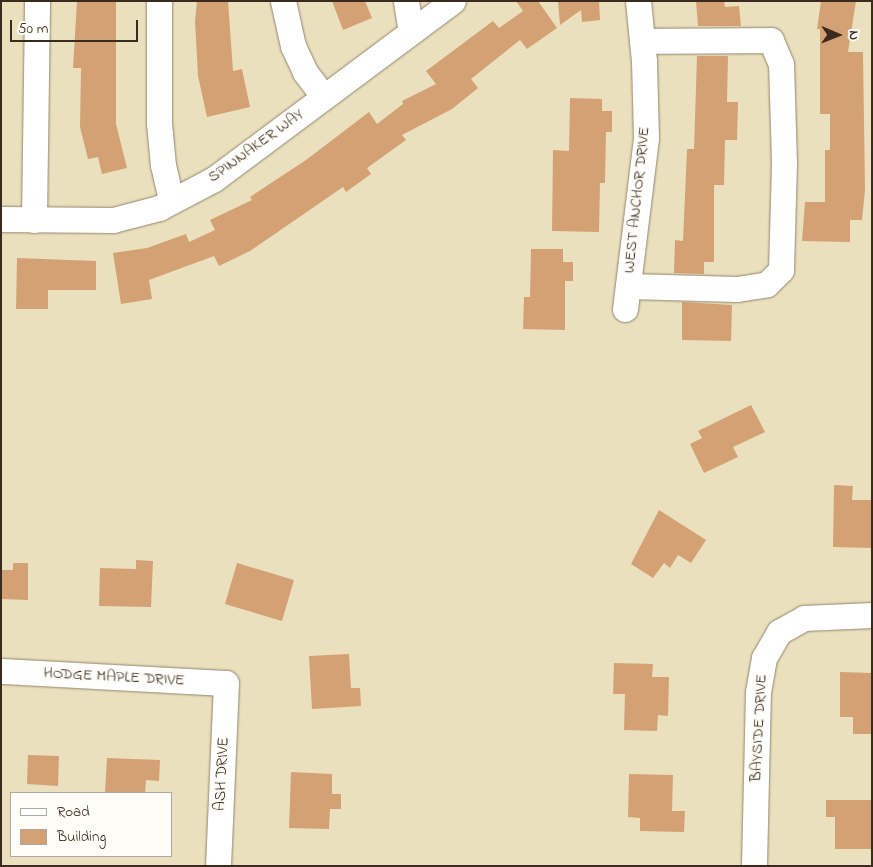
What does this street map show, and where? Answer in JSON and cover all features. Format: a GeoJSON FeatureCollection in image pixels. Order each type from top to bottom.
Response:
{"type":"FeatureCollection","features":[{"type":"Feature","properties":{"kind":"street"},"geometry":{"type":"LineString","coordinates":[[34,220],[38,1]]}},
{"type":"Feature","properties":{"kind":"street"},"geometry":{"type":"LineString","coordinates":[[159,1],[159,123],[162,165],[171,201]]}},
{"type":"Feature","properties":{"kind":"street"},"geometry":{"type":"LineString","coordinates":[[283,1],[293,46],[305,72],[324,97]]}},
{"type":"Feature","properties":{"kind":"street"},"geometry":{"type":"LineString","coordinates":[[406,1],[410,31]]}},
{"type":"Feature","properties":{"kind":"street","name":"SPINNAKER WAY"},"geometry":{"type":"LineString","coordinates":[[1,219],[113,220],[142,215],[214,179],[410,31],[453,1]]}},
{"type":"Feature","properties":{"kind":"street","name":"WEST ANCHOR DRIVE"},"geometry":{"type":"LineString","coordinates":[[638,1],[642,41],[646,138],[626,297],[737,289],[766,284],[781,270],[784,163],[781,64],[771,40],[642,41]]}},
{"type":"Feature","properties":{"kind":"street","name":"BAYSIDE DRIVE"},"geometry":{"type":"LineString","coordinates":[[754,866],[758,692],[764,658],[779,632],[804,618],[872,615]]}},
{"type":"Feature","properties":{"kind":"street","name":"HODGE MAPLE DRIVE"},"geometry":{"type":"LineString","coordinates":[[1,671],[226,682]]}},
{"type":"Feature","properties":{"kind":"street","name":"ASH DRIVE"},"geometry":{"type":"LineString","coordinates":[[218,866],[226,682]]}},
{"type":"Feature","properties":{"kind":"building"},"geometry":{"type":"Polygon","coordinates":[[[77,1],[116,1],[116,124],[127,168],[102,174],[98,157],[88,159],[80,127],[81,68],[73,68],[77,1]]]}},
{"type":"Feature","properties":{"kind":"building"},"geometry":{"type":"Polygon","coordinates":[[[197,1],[228,1],[233,71],[242,69],[250,107],[207,117],[198,76],[195,21],[197,1]]]}},
{"type":"Feature","properties":{"kind":"building"},"geometry":{"type":"Polygon","coordinates":[[[332,1],[365,1],[372,18],[343,30],[332,1]]]}},
{"type":"Feature","properties":{"kind":"building"},"geometry":{"type":"Polygon","coordinates":[[[516,1],[538,1],[557,28],[527,49],[520,40],[471,79],[478,88],[452,109],[402,135],[406,140],[367,168],[371,174],[346,192],[343,187],[250,251],[219,266],[214,256],[149,280],[152,299],[121,304],[113,253],[147,248],[186,234],[189,242],[215,230],[210,220],[252,200],[250,197],[306,160],[369,112],[377,124],[403,104],[402,101],[436,84],[426,71],[493,21],[499,28],[523,11],[516,1]]]}},
{"type":"Feature","properties":{"kind":"building"},"geometry":{"type":"Polygon","coordinates":[[[558,1],[599,1],[600,20],[582,22],[581,10],[560,25],[558,1]]]}},
{"type":"Feature","properties":{"kind":"building"},"geometry":{"type":"Polygon","coordinates":[[[696,1],[724,1],[725,7],[739,6],[741,26],[698,26],[696,1]]]}},
{"type":"Feature","properties":{"kind":"building"},"geometry":{"type":"Polygon","coordinates":[[[821,1],[856,1],[848,52],[863,52],[865,190],[862,220],[850,220],[850,242],[802,241],[805,202],[825,202],[825,150],[830,150],[830,114],[820,114],[820,29],[817,29],[821,1]]]}},
{"type":"Feature","properties":{"kind":"building"},"geometry":{"type":"Polygon","coordinates":[[[697,56],[728,56],[727,102],[738,102],[737,140],[725,140],[724,185],[714,185],[714,262],[704,262],[704,274],[674,273],[675,240],[683,241],[687,149],[694,149],[697,56]]]}},
{"type":"Feature","properties":{"kind":"building"},"geometry":{"type":"Polygon","coordinates":[[[570,98],[602,99],[602,111],[612,111],[612,132],[606,132],[605,183],[600,183],[599,232],[552,231],[553,150],[569,151],[570,98]]]}},
{"type":"Feature","properties":{"kind":"building"},"geometry":{"type":"Polygon","coordinates":[[[531,249],[563,249],[563,262],[573,262],[573,281],[565,281],[565,330],[523,329],[524,297],[530,297],[531,249]]]}},
{"type":"Feature","properties":{"kind":"building"},"geometry":{"type":"Polygon","coordinates":[[[17,258],[96,261],[96,290],[48,290],[48,309],[16,309],[17,258]]]}},
{"type":"Feature","properties":{"kind":"building"},"geometry":{"type":"Polygon","coordinates":[[[682,302],[732,305],[731,341],[682,340],[682,302]]]}},
{"type":"Feature","properties":{"kind":"building"},"geometry":{"type":"Polygon","coordinates":[[[751,405],[765,432],[733,447],[738,457],[704,473],[690,444],[702,438],[698,431],[751,405]]]}},
{"type":"Feature","properties":{"kind":"building"},"geometry":{"type":"Polygon","coordinates":[[[834,485],[853,486],[852,500],[872,500],[872,548],[833,547],[834,485]]]}},
{"type":"Feature","properties":{"kind":"building"},"geometry":{"type":"Polygon","coordinates":[[[659,510],[706,540],[691,563],[678,555],[670,568],[664,563],[653,578],[631,564],[659,510]]]}},
{"type":"Feature","properties":{"kind":"building"},"geometry":{"type":"Polygon","coordinates":[[[136,560],[153,561],[151,607],[99,606],[100,568],[136,569],[136,560]]]}},
{"type":"Feature","properties":{"kind":"building"},"geometry":{"type":"Polygon","coordinates":[[[13,563],[28,563],[28,600],[1,599],[1,570],[13,570],[13,563]]]}},
{"type":"Feature","properties":{"kind":"building"},"geometry":{"type":"Polygon","coordinates":[[[237,563],[294,580],[282,621],[225,604],[237,563]]]}},
{"type":"Feature","properties":{"kind":"building"},"geometry":{"type":"Polygon","coordinates":[[[349,654],[351,688],[360,688],[361,706],[312,709],[309,656],[349,654]]]}},
{"type":"Feature","properties":{"kind":"building"},"geometry":{"type":"Polygon","coordinates":[[[614,663],[653,664],[652,677],[669,677],[668,716],[658,715],[657,731],[624,730],[625,694],[613,694],[614,663]]]}},
{"type":"Feature","properties":{"kind":"building"},"geometry":{"type":"Polygon","coordinates":[[[840,672],[872,673],[872,734],[853,734],[853,717],[840,717],[840,672]]]}},
{"type":"Feature","properties":{"kind":"building"},"geometry":{"type":"Polygon","coordinates":[[[28,755],[59,756],[58,786],[27,784],[28,755]]]}},
{"type":"Feature","properties":{"kind":"building"},"geometry":{"type":"Polygon","coordinates":[[[107,758],[160,760],[159,781],[146,780],[145,792],[105,792],[107,758]]]}},
{"type":"Feature","properties":{"kind":"building"},"geometry":{"type":"Polygon","coordinates":[[[291,772],[332,774],[332,794],[341,794],[341,809],[330,809],[329,829],[289,828],[291,772]]]}},
{"type":"Feature","properties":{"kind":"building"},"geometry":{"type":"Polygon","coordinates":[[[629,774],[673,775],[672,811],[685,811],[684,832],[640,831],[640,818],[628,817],[629,774]]]}},
{"type":"Feature","properties":{"kind":"building"},"geometry":{"type":"Polygon","coordinates":[[[826,800],[872,800],[872,849],[835,849],[835,817],[826,817],[826,800]]]}}]}
